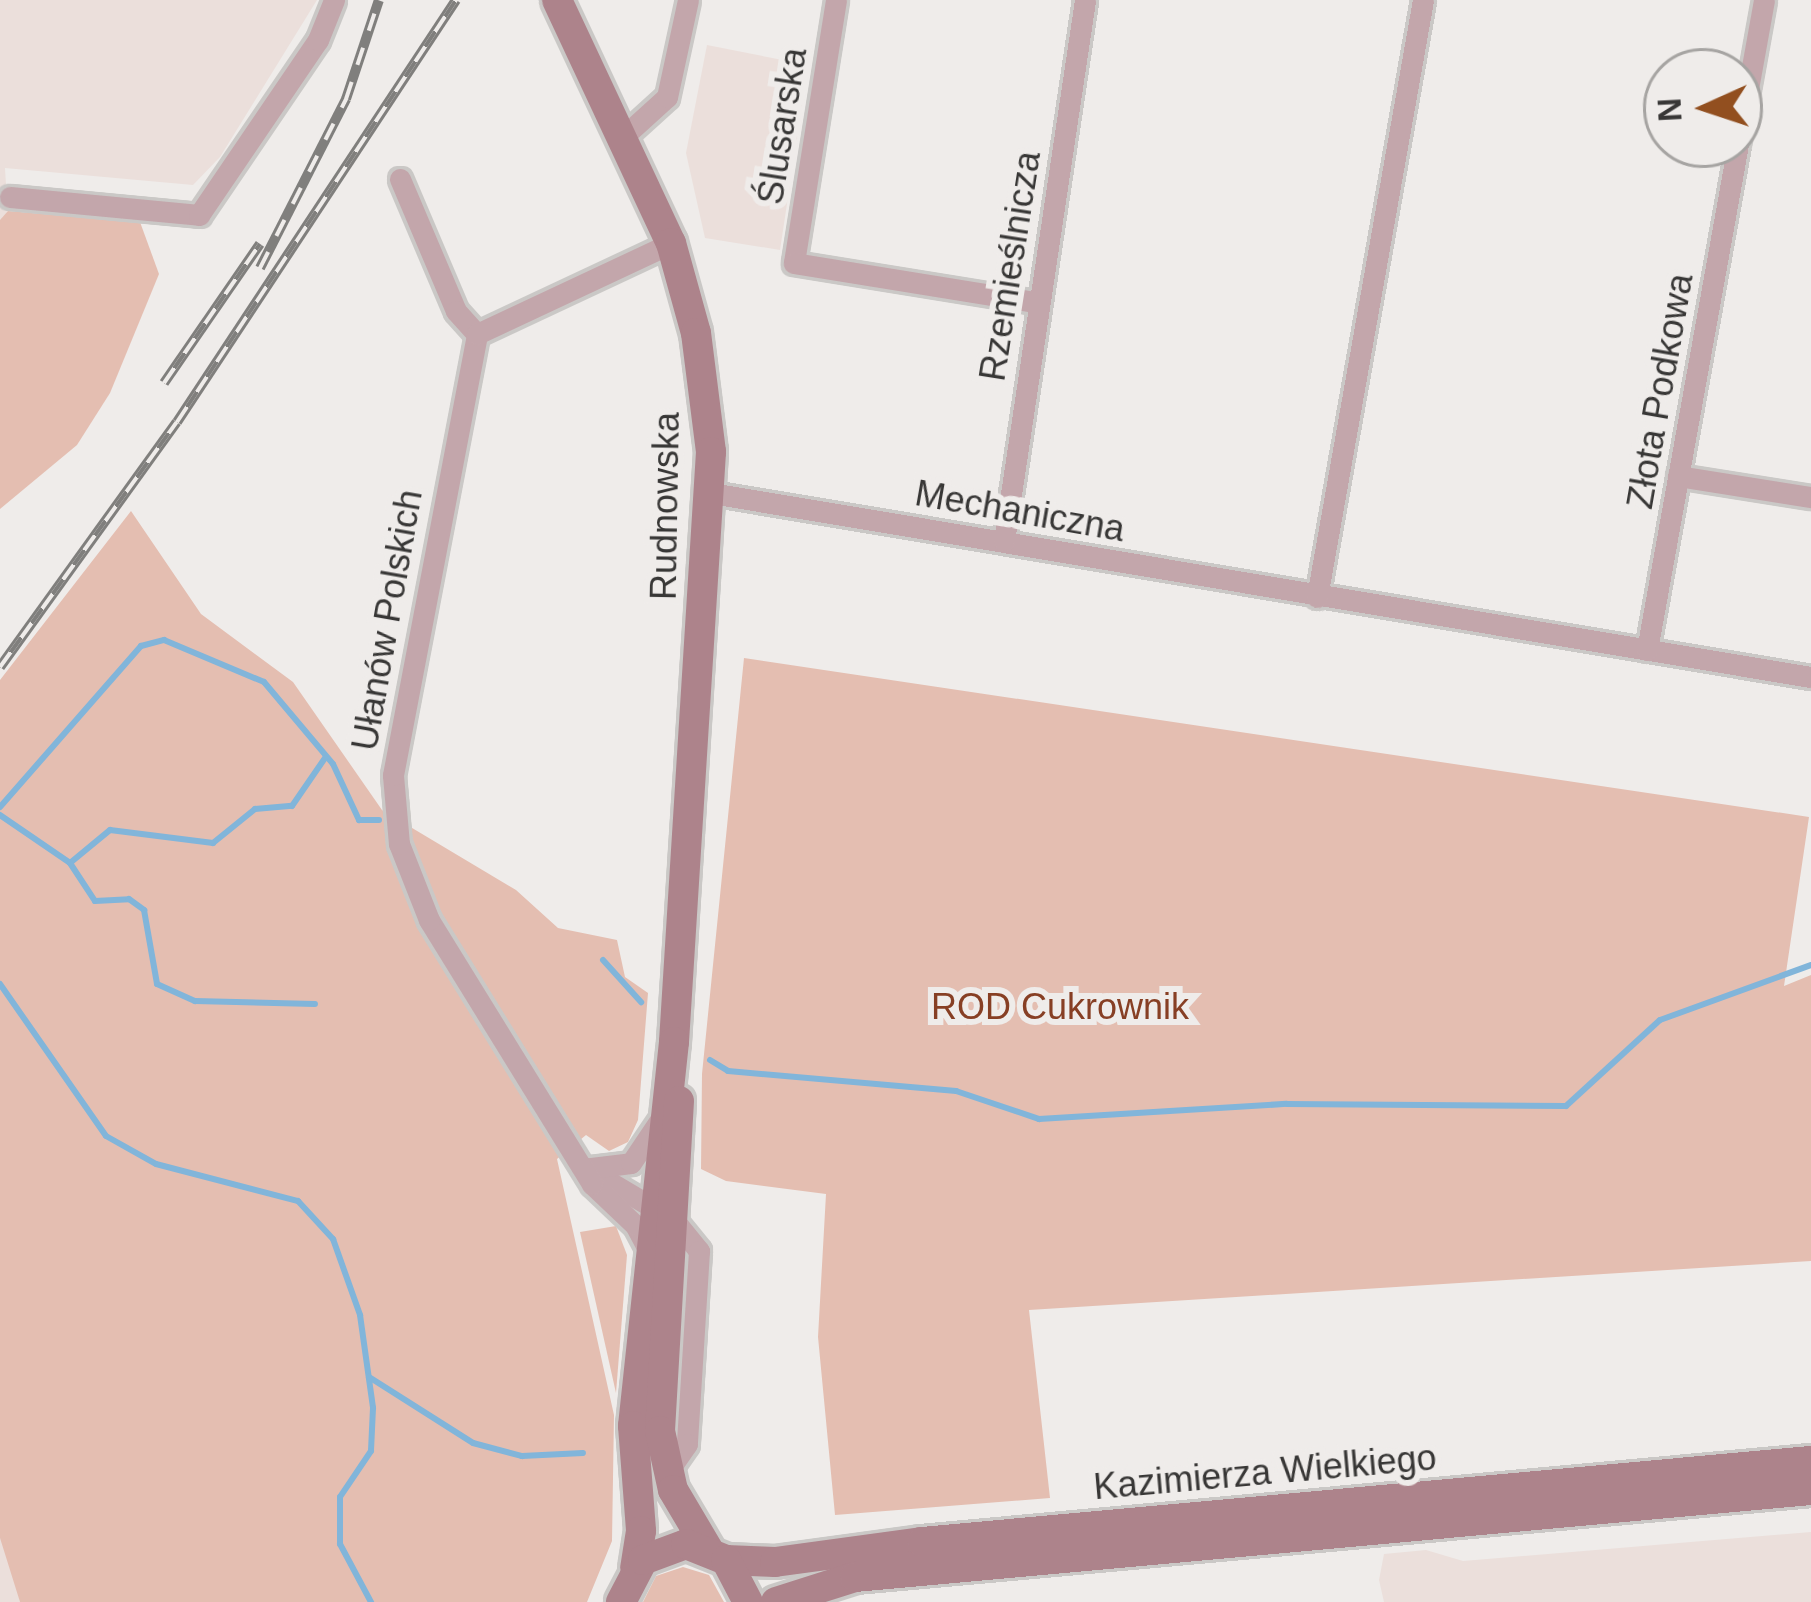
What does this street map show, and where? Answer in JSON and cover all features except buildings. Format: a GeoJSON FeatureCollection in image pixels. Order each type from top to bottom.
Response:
{"type":"FeatureCollection","features":[{"type":"Feature","properties":{"kind":"main road","name":"Rudnowska"},"geometry":{"type":"LineString","coordinates":[[556,0],[671,243],[706,392],[711,493],[663,1213],[649,1251],[633,1426],[641,1532],[635,1568],[621,1602]]}},
{"type":"Feature","properties":{"kind":"main road","name":"Rudnowska"},"geometry":{"type":"LineString","coordinates":[[674,1042],[660,1120],[661,1388],[668,1473],[748,1602]]}},
{"type":"Feature","properties":{"kind":"main road","name":"Kazimierza Wielkiego"},"geometry":{"type":"LineString","coordinates":[[635,1568],[674,1545],[776,1562],[922,1542],[1811,1461]]}},
{"type":"Feature","properties":{"kind":"main road","name":"Kazimierza Wielkiego"},"geometry":{"type":"LineString","coordinates":[[776,1602],[855,1577],[1811,1490]]}},
{"type":"Feature","properties":{"kind":"street"},"geometry":{"type":"LineString","coordinates":[[10,197],[199,215],[318,40],[334,0]]}},
{"type":"Feature","properties":{"kind":"street"},"geometry":{"type":"LineString","coordinates":[[624,136],[667,97],[688,0]]}},
{"type":"Feature","properties":{"kind":"street","name":"Ślusarska"},"geometry":{"type":"LineString","coordinates":[[836,0],[794,263],[1036,302]]}},
{"type":"Feature","properties":{"kind":"street","name":"Rzemieślnicza"},"geometry":{"type":"LineString","coordinates":[[1004,542],[1084,0]]}},
{"type":"Feature","properties":{"kind":"street"},"geometry":{"type":"LineString","coordinates":[[1317,596],[1423,0]]}},
{"type":"Feature","properties":{"kind":"street","name":"Złota Podkowa"},"geometry":{"type":"LineString","coordinates":[[1755,48],[1764,0]]}},
{"type":"Feature","properties":{"kind":"street","name":"Złota Podkowa"},"geometry":{"type":"LineString","coordinates":[[1647,650],[1733,168]]}},
{"type":"Feature","properties":{"kind":"street"},"geometry":{"type":"LineString","coordinates":[[400,179],[456,311],[477,334],[671,243]]}},
{"type":"Feature","properties":{"kind":"street","name":"Ułanów Polskich"},"geometry":{"type":"LineString","coordinates":[[477,334],[395,744],[399,844],[429,920],[578,1161],[649,1251]]}},
{"type":"Feature","properties":{"kind":"street"},"geometry":{"type":"LineString","coordinates":[[1678,476],[1811,497]]}},
{"type":"Feature","properties":{"kind":"street","name":"Mechaniczna"},"geometry":{"type":"LineString","coordinates":[[711,493],[1811,677]]}},
{"type":"Feature","properties":{"kind":"street"},"geometry":{"type":"LineString","coordinates":[[578,1161],[606,1171],[631,1163],[660,1120]]}},
{"type":"Feature","properties":{"kind":"street","name":"Ułanów Polskich"},"geometry":{"type":"LineString","coordinates":[[578,1161],[663,1213]]}},
{"type":"Feature","properties":{"kind":"shaded area"},"geometry":{"type":"Polygon","coordinates":[[[0,0],[317,0],[220,157],[193,185],[5,168],[8,218],[0,220],[0,0]]]}},
{"type":"Feature","properties":{"kind":"shaded area"},"geometry":{"type":"Polygon","coordinates":[[[707,45],[808,65],[780,250],[705,238],[686,153],[707,45]]]}},
{"type":"Feature","properties":{"kind":"shaded area"},"geometry":{"type":"Polygon","coordinates":[[[1811,1532],[1811,1602],[1384,1602],[1379,1580],[1384,1554],[1426,1550],[1463,1561],[1811,1532]]]}},
{"type":"Feature","properties":{"kind":"shaded area"},"geometry":{"type":"Polygon","coordinates":[[[0,1538],[7,1546],[20,1602],[0,1602],[0,1538]]]}},
{"type":"Feature","properties":{"kind":"green space"},"geometry":{"type":"Polygon","coordinates":[[[8,211],[140,222],[159,274],[110,393],[77,445],[0,509],[0,220],[8,211]]]}},
{"type":"Feature","properties":{"kind":"green space"},"geometry":{"type":"Polygon","coordinates":[[[131,511],[201,614],[293,682],[382,810],[516,890],[558,928],[617,940],[625,977],[648,993],[638,1120],[628,1142],[609,1151],[586,1135],[557,1159],[614,1415],[612,1541],[587,1602],[20,1602],[0,1538],[0,680],[131,511]]]}},
{"type":"Feature","properties":{"kind":"green space","name":"ROD Cukrownik"},"geometry":{"type":"Polygon","coordinates":[[[744,658],[1809,817],[1784,986],[1811,975],[1811,1261],[1029,1310],[1050,1498],[835,1515],[818,1337],[826,1194],[726,1181],[701,1169],[702,1074],[744,658]]]}},
{"type":"Feature","properties":{"kind":"green space"},"geometry":{"type":"Polygon","coordinates":[[[616,1226],[627,1255],[616,1393],[580,1232],[616,1226]]]}},
{"type":"Feature","properties":{"kind":"green space"},"geometry":{"type":"Polygon","coordinates":[[[683,1567],[709,1575],[724,1602],[643,1602],[656,1576],[683,1567]]]}},
{"type":"Feature","properties":{"kind":"waterway"},"geometry":{"type":"LineString","coordinates":[[0,807],[141,646],[164,640],[264,682],[333,764],[359,820],[379,820]]}},
{"type":"Feature","properties":{"kind":"waterway"},"geometry":{"type":"LineString","coordinates":[[0,815],[70,863],[110,830],[213,843],[255,809],[292,806],[325,758]]}},
{"type":"Feature","properties":{"kind":"waterway"},"geometry":{"type":"LineString","coordinates":[[70,863],[95,901],[129,899],[144,910],[157,984],[195,1001],[315,1004]]}},
{"type":"Feature","properties":{"kind":"waterway"},"geometry":{"type":"LineString","coordinates":[[603,960],[641,1002]]}},
{"type":"Feature","properties":{"kind":"waterway"},"geometry":{"type":"LineString","coordinates":[[710,1060],[728,1071],[956,1091],[1039,1119],[1287,1104],[1566,1106],[1660,1020],[1811,965]]}},
{"type":"Feature","properties":{"kind":"waterway"},"geometry":{"type":"LineString","coordinates":[[0,984],[106,1136],[156,1164],[298,1201],[333,1239],[360,1315],[373,1408],[371,1451],[340,1497],[340,1544],[371,1602]]}},
{"type":"Feature","properties":{"kind":"waterway"},"geometry":{"type":"LineString","coordinates":[[369,1377],[473,1443],[522,1456],[583,1453]]}},
{"type":"Feature","properties":{"kind":"railway"},"geometry":{"type":"LineString","coordinates":[[260,268],[346,99],[379,0]]}},
{"type":"Feature","properties":{"kind":"railway"},"geometry":{"type":"LineString","coordinates":[[0,667],[177,422],[456,0]]}},
{"type":"Feature","properties":{"kind":"railway"},"geometry":{"type":"LineString","coordinates":[[164,383],[260,244]]}}]}
